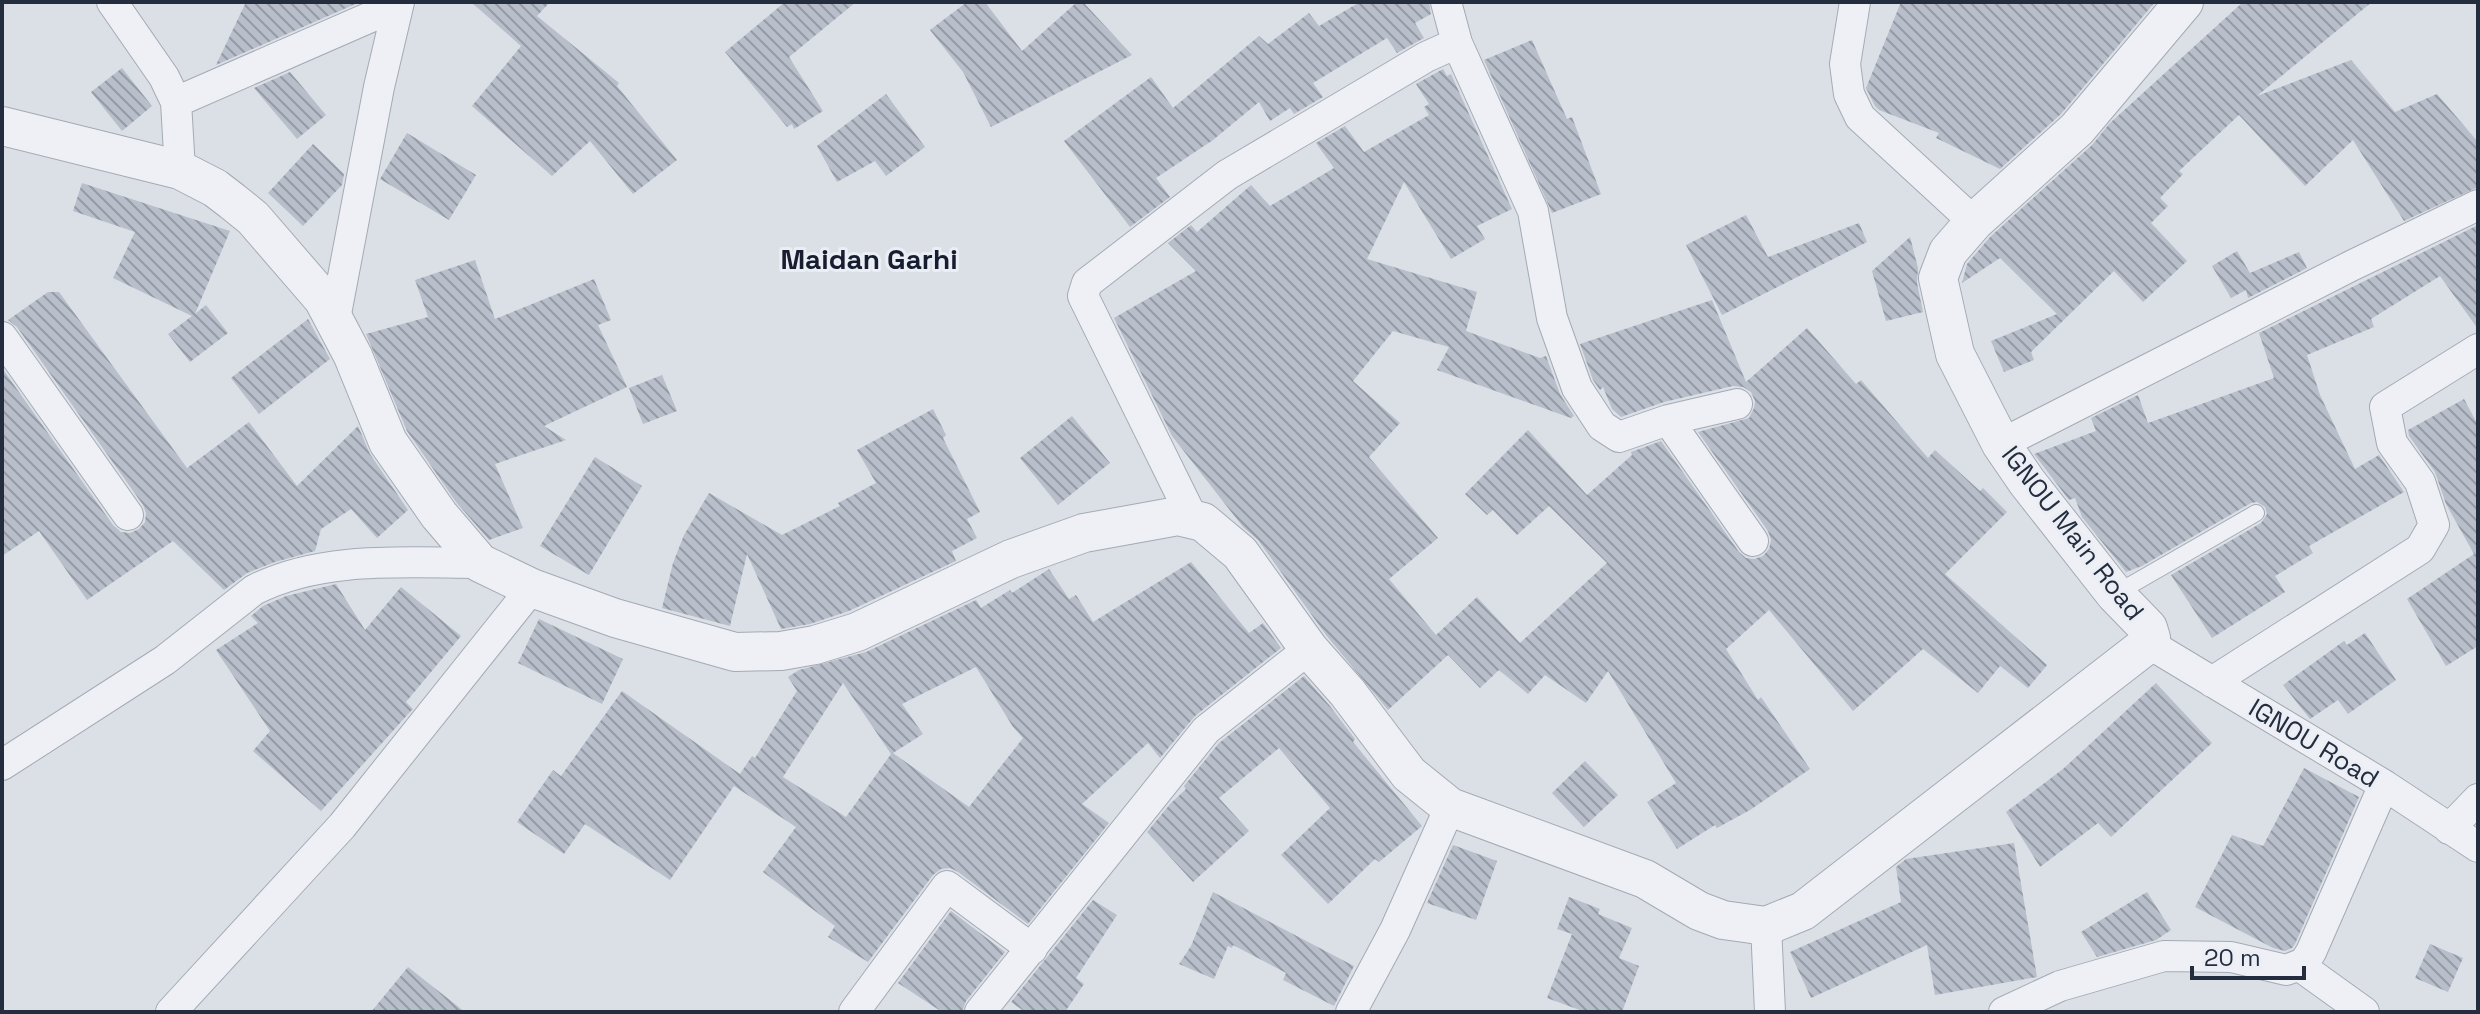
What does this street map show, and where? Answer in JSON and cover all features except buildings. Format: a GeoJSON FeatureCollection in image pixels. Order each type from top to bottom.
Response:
{"type":"FeatureCollection","features":[{"type":"Feature","properties":{"kind":"street"},"geometry":{"type":"LineString","coordinates":[[112,2],[164,77],[176,102],[180,170]]}},
{"type":"Feature","properties":{"kind":"street"},"geometry":{"type":"LineString","coordinates":[[1446,2],[1457,43],[1533,211],[1552,318],[1577,388],[1602,426],[1619,437],[1668,420],[1737,404]]}},
{"type":"Feature","properties":{"kind":"street"},"geometry":{"type":"LineString","coordinates":[[1855,2],[1845,64],[1849,94],[1860,117],[1974,222]]}},
{"type":"Feature","properties":{"kind":"street","name":"IGNOU Main Road"},"geometry":{"type":"LineString","coordinates":[[2148,643],[2151,638],[2148,628],[2115,594],[2001,444],[1955,354],[1938,278],[1948,252],[1974,222],[2077,129],[2184,2]]}},
{"type":"Feature","properties":{"kind":"street"},"geometry":{"type":"LineString","coordinates":[[176,102],[398,3]]}},
{"type":"Feature","properties":{"kind":"street"},"geometry":{"type":"LineString","coordinates":[[335,319],[398,3]]}},
{"type":"Feature","properties":{"kind":"street"},"geometry":{"type":"LineString","coordinates":[[1193,519],[1083,296],[1087,283],[1227,175],[1426,57],[1457,43]]}},
{"type":"Feature","properties":{"kind":"street"},"geometry":{"type":"LineString","coordinates":[[2,126],[180,170],[215,188],[253,218],[305,278],[335,319],[388,442],[439,515],[480,563],[532,588],[615,618],[735,652],[781,651],[815,645],[857,632],[1011,559],[1084,533],[1178,516],[1193,519],[1212,528],[1240,553],[1309,649],[1347,692],[1409,774],[1450,807],[1645,879],[1699,911],[1723,920],[1766,926],[1803,911],[2148,643]]}},
{"type":"Feature","properties":{"kind":"street"},"geometry":{"type":"LineString","coordinates":[[2001,444],[2478,205]]}},
{"type":"Feature","properties":{"kind":"street"},"geometry":{"type":"LineString","coordinates":[[2,337],[128,515]]}},
{"type":"Feature","properties":{"kind":"street"},"geometry":{"type":"LineString","coordinates":[[2212,682],[2420,549],[2434,525],[2420,482],[2392,443],[2385,407],[2478,349]]}},
{"type":"Feature","properties":{"kind":"street"},"geometry":{"type":"LineString","coordinates":[[1668,420],[1753,541]]}},
{"type":"Feature","properties":{"kind":"street"},"geometry":{"type":"LineString","coordinates":[[2,765],[165,660],[254,590],[269,583],[305,572],[368,564],[480,563]]}},
{"type":"Feature","properties":{"kind":"street"},"geometry":{"type":"LineString","coordinates":[[171,1012],[342,826],[532,588]]}},
{"type":"Feature","properties":{"kind":"street","name":"IGNOU Road"},"geometry":{"type":"LineString","coordinates":[[2148,643],[2384,785],[2478,847]]}},
{"type":"Feature","properties":{"kind":"street"},"geometry":{"type":"LineString","coordinates":[[980,1012],[1206,730],[1309,649]]}},
{"type":"Feature","properties":{"kind":"street"},"geometry":{"type":"LineString","coordinates":[[2004,1012],[2060,986],[2164,956],[2231,957],[2286,970],[2300,966],[2311,952],[2384,785]]}},
{"type":"Feature","properties":{"kind":"street"},"geometry":{"type":"LineString","coordinates":[[2449,829],[2478,799]]}},
{"type":"Feature","properties":{"kind":"street"},"geometry":{"type":"LineString","coordinates":[[1351,1012],[1395,930],[1450,807]]}},
{"type":"Feature","properties":{"kind":"street"},"geometry":{"type":"LineString","coordinates":[[854,1012],[947,886],[1032,949]]}},
{"type":"Feature","properties":{"kind":"street"},"geometry":{"type":"LineString","coordinates":[[1766,926],[1770,1012]]}},
{"type":"Feature","properties":{"kind":"street"},"geometry":{"type":"LineString","coordinates":[[2300,966],[2364,1012]]}},
{"type":"Feature","properties":{"kind":"lane"},"geometry":{"type":"LineString","coordinates":[[2115,594],[2256,513]]}},
{"type":"Feature","properties":{"kind":"district","name":"Maidan Garhi"},"geometry":{"type":"Point","coordinates":[869,259]}}]}
